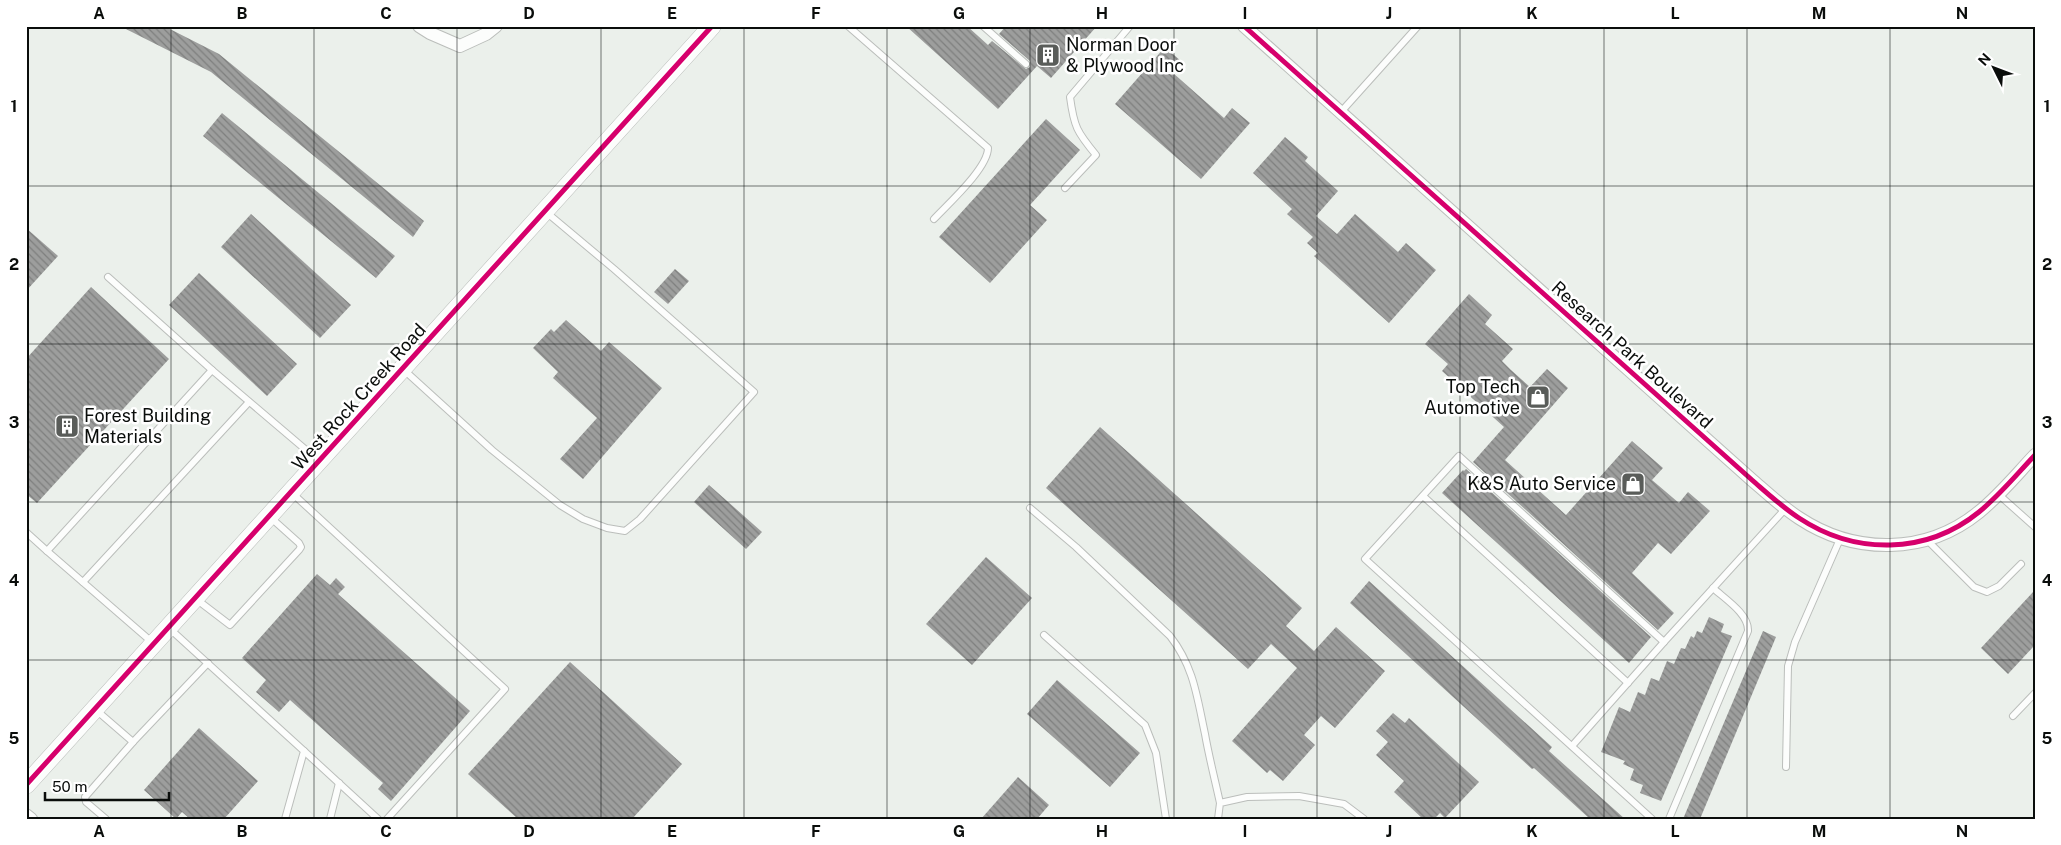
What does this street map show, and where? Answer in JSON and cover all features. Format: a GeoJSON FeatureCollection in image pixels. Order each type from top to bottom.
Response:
{"type":"FeatureCollection","features":[{"type":"Feature","properties":{"kind":"main road","name":"West Rock Creek Road"},"geometry":{"type":"LineString","coordinates":[[26,785],[712,26]]}},
{"type":"Feature","properties":{"kind":"street"},"geometry":{"type":"LineString","coordinates":[[419,26],[430,34],[460,46],[486,34],[496,26]]}},
{"type":"Feature","properties":{"kind":"street","name":"Research Park Boulevard"},"geometry":{"type":"LineString","coordinates":[[1244,26],[1744,473],[1786,508],[1815,528],[1840,539],[1870,546],[1887,546],[1927,540],[1979,513],[2035,454]]}},
{"type":"Feature","properties":{"kind":"street"},"geometry":{"type":"LineString","coordinates":[[26,815],[31,819]]}},
{"type":"Feature","properties":{"kind":"lane"},"geometry":{"type":"LineString","coordinates":[[848,26],[988,148],[988,155],[981,167],[934,219]]}},
{"type":"Feature","properties":{"kind":"lane"},"geometry":{"type":"LineString","coordinates":[[1065,188],[1096,154],[1078,134],[1072,115],[1070,97],[1130,26]]}},
{"type":"Feature","properties":{"kind":"lane"},"geometry":{"type":"LineString","coordinates":[[1340,113],[1418,26]]}},
{"type":"Feature","properties":{"kind":"lane"},"geometry":{"type":"LineString","coordinates":[[986,27],[1026,64]]}},
{"type":"Feature","properties":{"kind":"lane"},"geometry":{"type":"LineString","coordinates":[[403,369],[492,450],[560,505],[583,519],[607,528],[625,531],[640,519],[679,477],[754,392],[614,268],[545,211]]}},
{"type":"Feature","properties":{"kind":"lane"},"geometry":{"type":"LineString","coordinates":[[108,277],[212,370],[319,461]]}},
{"type":"Feature","properties":{"kind":"lane"},"geometry":{"type":"LineString","coordinates":[[48,551],[212,370]]}},
{"type":"Feature","properties":{"kind":"lane"},"geometry":{"type":"LineString","coordinates":[[83,582],[249,402]]}},
{"type":"Feature","properties":{"kind":"lane"},"geometry":{"type":"LineString","coordinates":[[1652,819],[1365,559],[1459,456],[1664,642]]}},
{"type":"Feature","properties":{"kind":"lane"},"geometry":{"type":"LineString","coordinates":[[291,492],[505,689],[387,819]]}},
{"type":"Feature","properties":{"kind":"lane"},"geometry":{"type":"LineString","coordinates":[[1998,494],[2035,528]]}},
{"type":"Feature","properties":{"kind":"lane"},"geometry":{"type":"LineString","coordinates":[[1423,496],[1628,683]]}},
{"type":"Feature","properties":{"kind":"lane"},"geometry":{"type":"LineString","coordinates":[[1030,508],[1076,547],[1170,636],[1184,653],[1198,698],[1204,734],[1220,803],[1218,819]]}},
{"type":"Feature","properties":{"kind":"lane"},"geometry":{"type":"LineString","coordinates":[[1572,746],[1786,508]]}},
{"type":"Feature","properties":{"kind":"lane"},"geometry":{"type":"LineString","coordinates":[[196,598],[230,625],[293,557],[301,547],[299,543],[270,517]]}},
{"type":"Feature","properties":{"kind":"lane"},"geometry":{"type":"LineString","coordinates":[[26,532],[154,644]]}},
{"type":"Feature","properties":{"kind":"lane"},"geometry":{"type":"LineString","coordinates":[[1786,767],[1788,666],[1795,642],[1840,539]]}},
{"type":"Feature","properties":{"kind":"lane"},"geometry":{"type":"LineString","coordinates":[[1927,540],[1974,586],[1987,592],[1999,586],[2021,564]]}},
{"type":"Feature","properties":{"kind":"lane"},"geometry":{"type":"LineString","coordinates":[[1669,819],[1748,631],[1747,621],[1743,615],[1713,588]]}},
{"type":"Feature","properties":{"kind":"lane"},"geometry":{"type":"LineString","coordinates":[[169,628],[378,819]]}},
{"type":"Feature","properties":{"kind":"lane"},"geometry":{"type":"LineString","coordinates":[[1044,635],[1145,724],[1156,753],[1166,819]]}},
{"type":"Feature","properties":{"kind":"lane"},"geometry":{"type":"LineString","coordinates":[[106,819],[86,802],[85,797],[133,742],[208,663]]}},
{"type":"Feature","properties":{"kind":"lane"},"geometry":{"type":"LineString","coordinates":[[2013,716],[2035,693]]}},
{"type":"Feature","properties":{"kind":"lane"},"geometry":{"type":"LineString","coordinates":[[95,709],[133,742]]}},
{"type":"Feature","properties":{"kind":"lane"},"geometry":{"type":"LineString","coordinates":[[285,819],[304,751]]}},
{"type":"Feature","properties":{"kind":"lane"},"geometry":{"type":"LineString","coordinates":[[330,819],[339,783]]}},
{"type":"Feature","properties":{"kind":"lane"},"geometry":{"type":"LineString","coordinates":[[1220,803],[1247,797],[1299,796],[1344,804],[1364,819]]}},
{"type":"Feature","properties":{"kind":"building"},"geometry":{"type":"Polygon","coordinates":[[[120,26],[164,26],[219,54],[424,221],[413,237],[211,72],[120,26]]]}},
{"type":"Feature","properties":{"kind":"building"},"geometry":{"type":"Polygon","coordinates":[[[906,26],[967,26],[988,45],[992,41],[1026,69],[1030,67],[1030,61],[999,34],[1006,26],[1097,26],[1051,78],[1037,66],[998,109],[906,26]]]}},
{"type":"Feature","properties":{"kind":"building"},"geometry":{"type":"Polygon","coordinates":[[[1165,47],[1182,62],[1173,73],[1224,118],[1232,108],[1250,123],[1201,179],[1115,104],[1165,47]]]}},
{"type":"Feature","properties":{"kind":"building"},"geometry":{"type":"Polygon","coordinates":[[[222,113],[395,256],[376,278],[203,136],[222,113]]]}},
{"type":"Feature","properties":{"kind":"building"},"geometry":{"type":"Polygon","coordinates":[[[1046,119],[1080,150],[1030,205],[1047,220],[990,283],[939,237],[1046,119]]]}},
{"type":"Feature","properties":{"kind":"building"},"geometry":{"type":"Polygon","coordinates":[[[1285,137],[1308,157],[1305,161],[1338,191],[1316,216],[1337,234],[1355,214],[1398,252],[1406,243],[1436,270],[1389,323],[1314,256],[1318,253],[1307,243],[1313,237],[1287,214],[1292,209],[1253,173],[1285,137]]]}},
{"type":"Feature","properties":{"kind":"building"},"geometry":{"type":"Polygon","coordinates":[[[251,214],[351,305],[320,338],[221,247],[251,214]]]}},
{"type":"Feature","properties":{"kind":"building"},"geometry":{"type":"Polygon","coordinates":[[[26,228],[58,256],[26,291],[26,228]]]}},
{"type":"Feature","properties":{"kind":"building"},"geometry":{"type":"Polygon","coordinates":[[[675,269],[689,281],[668,304],[654,292],[675,269]]]}},
{"type":"Feature","properties":{"kind":"building"},"geometry":{"type":"Polygon","coordinates":[[[199,273],[297,364],[267,396],[169,305],[199,273]]]}},
{"type":"Feature","properties":{"kind":"building","name":"Forest Building Materials"},"geometry":{"type":"Polygon","coordinates":[[[91,287],[169,359],[37,503],[26,494],[26,359],[91,287]]]}},
{"type":"Feature","properties":{"kind":"building"},"geometry":{"type":"Polygon","coordinates":[[[1469,294],[1492,315],[1485,324],[1513,349],[1502,361],[1511,370],[1530,387],[1547,369],[1568,388],[1505,460],[1566,515],[1632,441],[1663,468],[1652,480],[1679,503],[1688,492],[1710,511],[1671,554],[1658,543],[1632,573],[1674,613],[1658,630],[1473,462],[1504,427],[1442,371],[1448,364],[1425,344],[1469,294]]]}},
{"type":"Feature","properties":{"kind":"building"},"geometry":{"type":"Polygon","coordinates":[[[566,320],[601,351],[609,342],[662,388],[583,479],[560,459],[597,418],[553,378],[558,372],[533,348],[551,329],[554,332],[566,320]]]}},
{"type":"Feature","properties":{"kind":"building"},"geometry":{"type":"Polygon","coordinates":[[[1100,427],[1302,608],[1286,626],[1314,651],[1336,627],[1385,671],[1335,728],[1321,716],[1304,735],[1315,745],[1283,781],[1270,770],[1267,773],[1232,741],[1297,668],[1271,644],[1248,669],[1046,488],[1100,427]]]}},
{"type":"Feature","properties":{"kind":"building"},"geometry":{"type":"Polygon","coordinates":[[[1466,469],[1651,637],[1629,663],[1442,493],[1466,469]]]}},
{"type":"Feature","properties":{"kind":"building"},"geometry":{"type":"Polygon","coordinates":[[[709,485],[762,532],[746,549],[694,502],[709,485]]]}},
{"type":"Feature","properties":{"kind":"building"},"geometry":{"type":"Polygon","coordinates":[[[986,557],[1032,598],[972,665],[926,624],[986,557]]]}},
{"type":"Feature","properties":{"kind":"building"},"geometry":{"type":"Polygon","coordinates":[[[317,574],[330,585],[336,578],[345,587],[338,594],[470,711],[391,801],[378,789],[383,783],[290,700],[279,712],[256,692],[266,680],[242,658],[317,574]]]}},
{"type":"Feature","properties":{"kind":"building"},"geometry":{"type":"Polygon","coordinates":[[[1369,581],[1552,747],[1549,751],[1625,819],[1590,819],[1534,768],[1532,769],[1350,603],[1369,581]]]}},
{"type":"Feature","properties":{"kind":"building"},"geometry":{"type":"Polygon","coordinates":[[[2035,590],[2035,645],[2008,674],[1981,648],[2035,590]]]}},
{"type":"Feature","properties":{"kind":"building"},"geometry":{"type":"Polygon","coordinates":[[[1709,617],[1724,624],[1721,632],[1732,636],[1661,801],[1640,793],[1643,785],[1630,780],[1634,769],[1623,764],[1625,761],[1601,752],[1619,707],[1630,712],[1638,692],[1645,695],[1651,678],[1659,681],[1667,661],[1674,664],[1681,648],[1685,649],[1691,636],[1694,638],[1697,631],[1702,633],[1709,617]]]}},
{"type":"Feature","properties":{"kind":"building"},"geometry":{"type":"Polygon","coordinates":[[[1763,631],[1776,637],[1700,819],[1683,819],[1763,631]]]}},
{"type":"Feature","properties":{"kind":"building"},"geometry":{"type":"Polygon","coordinates":[[[570,662],[682,764],[632,819],[518,819],[468,774],[570,662]]]}},
{"type":"Feature","properties":{"kind":"building"},"geometry":{"type":"Polygon","coordinates":[[[1057,680],[1140,753],[1110,787],[1027,714],[1057,680]]]}},
{"type":"Feature","properties":{"kind":"building"},"geometry":{"type":"Polygon","coordinates":[[[1393,713],[1405,723],[1409,718],[1479,782],[1445,818],[1440,813],[1434,819],[1423,819],[1394,792],[1404,781],[1376,755],[1388,742],[1376,731],[1393,713]]]}},
{"type":"Feature","properties":{"kind":"building"},"geometry":{"type":"Polygon","coordinates":[[[199,728],[258,781],[224,819],[190,819],[182,812],[176,819],[144,790],[199,728]]]}},
{"type":"Feature","properties":{"kind":"building"},"geometry":{"type":"Polygon","coordinates":[[[1018,777],[1049,805],[1037,819],[981,819],[1018,777]]]}},
{"type":"Feature","properties":{"kind":"cycle path"},"geometry":{"type":"LineString","coordinates":[[26,785],[712,26]]}},
{"type":"Feature","properties":{"kind":"cycle path"},"geometry":{"type":"LineString","coordinates":[[1244,26],[1763,490],[1793,514],[1821,530],[1843,539],[1867,544],[1914,543],[1936,536],[1958,526],[1979,512],[2001,492],[2035,455]]}},
{"type":"Feature","properties":{"kind":"place","name":"Norman Door & Plywood Inc"},"geometry":{"type":"Point","coordinates":[1048,55]}},
{"type":"Feature","properties":{"kind":"place","name":"Top Tech Automotive"},"geometry":{"type":"Point","coordinates":[1538,397]}},
{"type":"Feature","properties":{"kind":"place","name":"Forest Building Materials"},"geometry":{"type":"Point","coordinates":[67,426]}},
{"type":"Feature","properties":{"kind":"place","name":"K&S Auto Service"},"geometry":{"type":"Point","coordinates":[1633,484]}}]}
